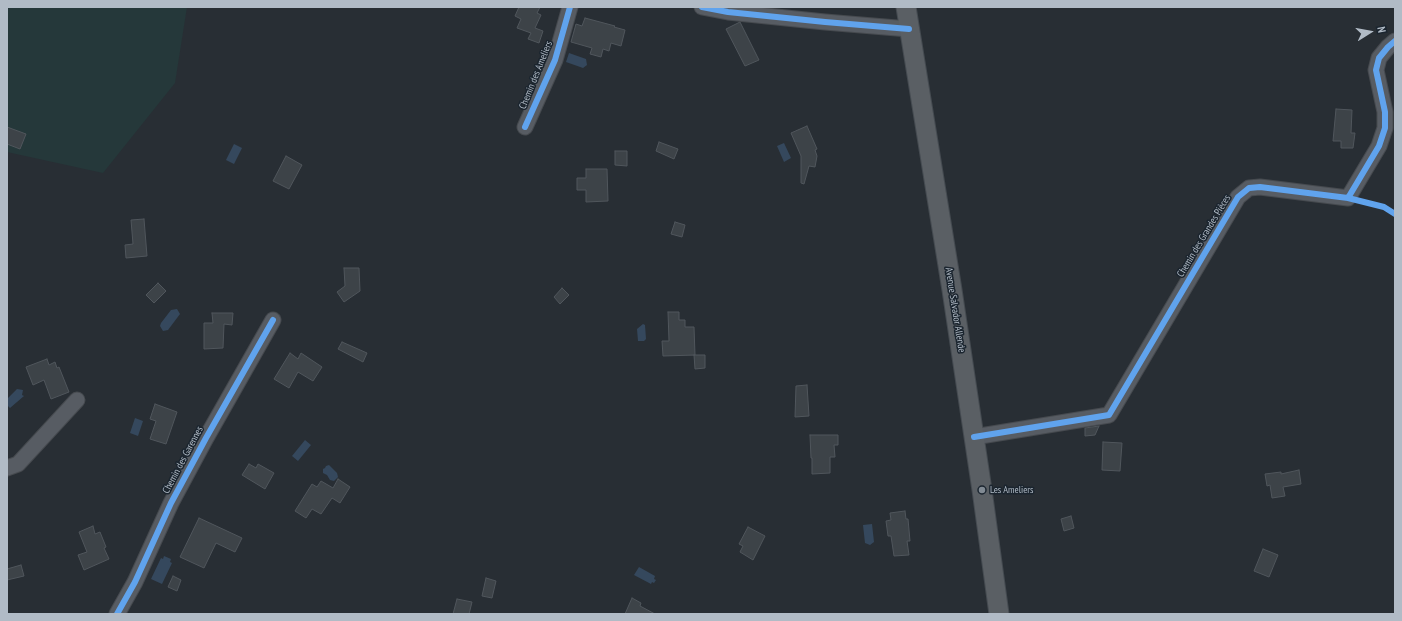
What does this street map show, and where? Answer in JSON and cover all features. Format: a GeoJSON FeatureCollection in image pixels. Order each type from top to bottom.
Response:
{"type":"FeatureCollection","features":[{"type":"Feature","properties":{"kind":"main road","name":"Avenue Salvador Allende"},"geometry":{"type":"LineString","coordinates":[[906,7],[927,130],[974,437],[999,614]]}},
{"type":"Feature","properties":{"kind":"street","name":"Chemin des Ameliers"},"geometry":{"type":"LineString","coordinates":[[526,127],[555,60],[570,7]]}},
{"type":"Feature","properties":{"kind":"street"},"geometry":{"type":"LineString","coordinates":[[702,7],[728,12],[909,29]]}},
{"type":"Feature","properties":{"kind":"street","name":"Chemin des Grandes Pièces"},"geometry":{"type":"LineString","coordinates":[[974,437],[1109,415],[1238,197],[1249,188],[1260,186],[1348,198],[1379,146],[1385,128],[1386,112],[1376,70],[1379,58],[1388,46],[1395,41]]}},
{"type":"Feature","properties":{"kind":"street","name":"Chemin des Garennes"},"geometry":{"type":"LineString","coordinates":[[117,614],[135,582],[178,490],[273,320]]}},
{"type":"Feature","properties":{"kind":"street"},"geometry":{"type":"LineString","coordinates":[[7,468],[18,464],[77,400]]}},
{"type":"Feature","properties":{"kind":"shaded area"},"geometry":{"type":"Polygon","coordinates":[[[7,7],[187,7],[175,83],[103,173],[7,152],[7,7]]]}},
{"type":"Feature","properties":{"kind":"water"},"geometry":{"type":"Polygon","coordinates":[[[569,53],[586,59],[587,65],[583,68],[566,62],[569,53]]]}},
{"type":"Feature","properties":{"kind":"water"},"geometry":{"type":"Polygon","coordinates":[[[784,143],[791,158],[784,162],[777,146],[784,143]]]}},
{"type":"Feature","properties":{"kind":"water"},"geometry":{"type":"Polygon","coordinates":[[[234,144],[242,148],[234,164],[226,160],[234,144]]]}},
{"type":"Feature","properties":{"kind":"water"},"geometry":{"type":"Polygon","coordinates":[[[177,309],[180,314],[168,330],[163,331],[160,326],[161,323],[171,310],[177,309]]]}},
{"type":"Feature","properties":{"kind":"water"},"geometry":{"type":"Polygon","coordinates":[[[643,324],[645,325],[646,339],[644,341],[638,341],[637,329],[643,324]]]}},
{"type":"Feature","properties":{"kind":"water"},"geometry":{"type":"Polygon","coordinates":[[[17,389],[23,390],[22,395],[24,396],[10,408],[7,405],[7,399],[17,389]]]}},
{"type":"Feature","properties":{"kind":"water"},"geometry":{"type":"Polygon","coordinates":[[[135,418],[143,421],[138,436],[130,433],[135,418]]]}},
{"type":"Feature","properties":{"kind":"water"},"geometry":{"type":"Polygon","coordinates":[[[305,440],[311,445],[298,461],[292,456],[305,440]]]}},
{"type":"Feature","properties":{"kind":"water"},"geometry":{"type":"Polygon","coordinates":[[[329,465],[337,473],[338,477],[334,481],[330,480],[327,475],[323,473],[323,469],[329,465]]]}},
{"type":"Feature","properties":{"kind":"water"},"geometry":{"type":"Polygon","coordinates":[[[872,524],[874,542],[870,545],[865,543],[863,525],[872,524]]]}},
{"type":"Feature","properties":{"kind":"water"},"geometry":{"type":"Polygon","coordinates":[[[164,556],[171,559],[170,562],[172,563],[162,584],[151,579],[161,558],[163,559],[164,556]]]}},
{"type":"Feature","properties":{"kind":"water"},"geometry":{"type":"Polygon","coordinates":[[[639,567],[655,576],[654,579],[656,580],[654,583],[652,582],[651,584],[634,575],[639,567]]]}},
{"type":"Feature","properties":{"kind":"building"},"geometry":{"type":"Polygon","coordinates":[[[519,7],[540,7],[537,13],[541,15],[535,28],[543,31],[539,43],[528,39],[531,33],[517,28],[521,19],[515,16],[519,7]]]}},
{"type":"Feature","properties":{"kind":"building"},"geometry":{"type":"Polygon","coordinates":[[[585,18],[625,30],[621,46],[611,43],[609,51],[603,49],[601,57],[590,54],[592,48],[571,42],[576,24],[582,26],[585,18]]]}},
{"type":"Feature","properties":{"kind":"building"},"geometry":{"type":"Polygon","coordinates":[[[740,22],[759,60],[745,66],[726,29],[740,22]]]}},
{"type":"Feature","properties":{"kind":"building"},"geometry":{"type":"Polygon","coordinates":[[[1336,109],[1352,110],[1351,133],[1355,133],[1353,148],[1341,148],[1341,141],[1333,141],[1336,109]]]}},
{"type":"Feature","properties":{"kind":"building"},"geometry":{"type":"Polygon","coordinates":[[[807,126],[817,149],[815,150],[817,156],[815,167],[809,166],[804,184],[801,183],[801,156],[791,133],[807,126]]]}},
{"type":"Feature","properties":{"kind":"building"},"geometry":{"type":"Polygon","coordinates":[[[7,127],[26,134],[20,149],[7,144],[7,127]]]}},
{"type":"Feature","properties":{"kind":"building"},"geometry":{"type":"Polygon","coordinates":[[[659,142],[678,149],[674,159],[656,151],[659,142]]]}},
{"type":"Feature","properties":{"kind":"building"},"geometry":{"type":"Polygon","coordinates":[[[615,151],[627,151],[627,166],[615,165],[615,151]]]}},
{"type":"Feature","properties":{"kind":"building"},"geometry":{"type":"Polygon","coordinates":[[[286,156],[302,165],[289,189],[273,181],[286,156]]]}},
{"type":"Feature","properties":{"kind":"building"},"geometry":{"type":"Polygon","coordinates":[[[586,169],[607,169],[608,201],[586,202],[586,190],[577,190],[577,178],[586,178],[586,169]]]}},
{"type":"Feature","properties":{"kind":"building"},"geometry":{"type":"Polygon","coordinates":[[[144,219],[147,256],[126,258],[125,245],[133,244],[131,220],[144,219]]]}},
{"type":"Feature","properties":{"kind":"building"},"geometry":{"type":"Polygon","coordinates":[[[675,222],[685,225],[682,237],[671,234],[675,222]]]}},
{"type":"Feature","properties":{"kind":"building"},"geometry":{"type":"Polygon","coordinates":[[[344,268],[359,268],[360,291],[344,302],[337,292],[345,286],[344,268]]]}},
{"type":"Feature","properties":{"kind":"building"},"geometry":{"type":"Polygon","coordinates":[[[158,283],[166,291],[154,303],[146,295],[158,283]]]}},
{"type":"Feature","properties":{"kind":"building"},"geometry":{"type":"Polygon","coordinates":[[[562,288],[569,295],[560,304],[554,297],[562,288]]]}},
{"type":"Feature","properties":{"kind":"building"},"geometry":{"type":"Polygon","coordinates":[[[668,312],[679,312],[679,320],[685,320],[685,327],[694,327],[695,355],[663,356],[662,341],[669,341],[668,312]]]}},
{"type":"Feature","properties":{"kind":"building"},"geometry":{"type":"Polygon","coordinates":[[[212,313],[233,313],[232,325],[224,324],[223,348],[204,349],[204,323],[213,323],[212,313]]]}},
{"type":"Feature","properties":{"kind":"building"},"geometry":{"type":"Polygon","coordinates":[[[342,342],[367,353],[363,362],[338,349],[342,342]]]}},
{"type":"Feature","properties":{"kind":"building"},"geometry":{"type":"Polygon","coordinates":[[[290,353],[298,359],[301,353],[322,367],[313,381],[298,372],[289,388],[274,379],[290,353]]]}},
{"type":"Feature","properties":{"kind":"building"},"geometry":{"type":"Polygon","coordinates":[[[694,355],[705,355],[705,368],[695,369],[694,355]]]}},
{"type":"Feature","properties":{"kind":"building"},"geometry":{"type":"Polygon","coordinates":[[[47,359],[49,365],[55,362],[57,368],[59,367],[69,392],[51,399],[44,380],[33,385],[26,367],[47,359]]]}},
{"type":"Feature","properties":{"kind":"building"},"geometry":{"type":"Polygon","coordinates":[[[807,385],[809,416],[795,417],[796,386],[807,385]]]}},
{"type":"Feature","properties":{"kind":"building"},"geometry":{"type":"Polygon","coordinates":[[[155,404],[177,412],[166,444],[150,439],[156,421],[150,419],[155,404]]]}},
{"type":"Feature","properties":{"kind":"building"},"geometry":{"type":"Polygon","coordinates":[[[1099,426],[1095,435],[1085,436],[1085,428],[1099,426]]]}},
{"type":"Feature","properties":{"kind":"building"},"geometry":{"type":"Polygon","coordinates":[[[810,435],[838,435],[838,445],[834,445],[835,457],[830,457],[830,473],[812,474],[810,435]]]}},
{"type":"Feature","properties":{"kind":"building"},"geometry":{"type":"Polygon","coordinates":[[[1103,442],[1122,443],[1120,471],[1102,470],[1103,442]]]}},
{"type":"Feature","properties":{"kind":"building"},"geometry":{"type":"Polygon","coordinates":[[[249,464],[256,468],[258,464],[274,473],[265,489],[242,475],[249,464]]]}},
{"type":"Feature","properties":{"kind":"building"},"geometry":{"type":"Polygon","coordinates":[[[1299,470],[1301,484],[1283,487],[1285,496],[1272,498],[1270,485],[1267,486],[1265,474],[1281,472],[1281,474],[1299,470]]]}},
{"type":"Feature","properties":{"kind":"building"},"geometry":{"type":"Polygon","coordinates":[[[338,479],[350,487],[340,503],[332,498],[321,514],[312,509],[306,518],[295,511],[312,484],[317,487],[321,481],[333,488],[338,479]]]}},
{"type":"Feature","properties":{"kind":"building"},"geometry":{"type":"Polygon","coordinates":[[[905,511],[906,519],[908,519],[910,541],[907,541],[909,555],[894,556],[891,536],[888,536],[886,521],[891,520],[890,513],[905,511]]]}},
{"type":"Feature","properties":{"kind":"building"},"geometry":{"type":"Polygon","coordinates":[[[1071,516],[1074,528],[1064,531],[1061,519],[1071,516]]]}},
{"type":"Feature","properties":{"kind":"building"},"geometry":{"type":"Polygon","coordinates":[[[199,518],[242,538],[235,552],[216,543],[204,568],[180,557],[199,518]]]}},
{"type":"Feature","properties":{"kind":"building"},"geometry":{"type":"Polygon","coordinates":[[[93,526],[95,534],[100,532],[106,547],[104,548],[109,559],[84,570],[78,555],[87,552],[79,532],[93,526]]]}},
{"type":"Feature","properties":{"kind":"building"},"geometry":{"type":"Polygon","coordinates":[[[748,527],[765,536],[753,560],[740,552],[743,546],[739,544],[748,527]]]}},
{"type":"Feature","properties":{"kind":"building"},"geometry":{"type":"Polygon","coordinates":[[[1263,549],[1278,555],[1269,577],[1254,571],[1263,549]]]}},
{"type":"Feature","properties":{"kind":"building"},"geometry":{"type":"Polygon","coordinates":[[[21,565],[24,576],[7,580],[7,569],[21,565]]]}},
{"type":"Feature","properties":{"kind":"building"},"geometry":{"type":"Polygon","coordinates":[[[173,576],[181,580],[177,591],[168,587],[173,576]]]}},
{"type":"Feature","properties":{"kind":"building"},"geometry":{"type":"Polygon","coordinates":[[[486,578],[496,581],[492,598],[482,596],[486,578]]]}},
{"type":"Feature","properties":{"kind":"building"},"geometry":{"type":"Polygon","coordinates":[[[632,598],[641,603],[640,606],[655,614],[625,614],[632,598]]]}},
{"type":"Feature","properties":{"kind":"building"},"geometry":{"type":"Polygon","coordinates":[[[457,599],[472,602],[469,614],[453,614],[457,599]]]}},
{"type":"Feature","properties":{"kind":"cycle path"},"geometry":{"type":"LineString","coordinates":[[525,127],[555,60],[570,7]]}},
{"type":"Feature","properties":{"kind":"cycle path"},"geometry":{"type":"LineString","coordinates":[[702,7],[728,12],[909,29]]}},
{"type":"Feature","properties":{"kind":"cycle path"},"geometry":{"type":"LineString","coordinates":[[1348,198],[1379,146],[1385,128],[1385,112],[1376,70],[1379,58],[1395,41]]}},
{"type":"Feature","properties":{"kind":"cycle path"},"geometry":{"type":"LineString","coordinates":[[974,437],[1109,415],[1238,197],[1249,188],[1260,187],[1348,198],[1384,207],[1395,214]]}},
{"type":"Feature","properties":{"kind":"cycle path"},"geometry":{"type":"LineString","coordinates":[[117,614],[135,582],[171,503],[273,320]]}},
{"type":"Feature","properties":{"kind":"place","name":"Les Ameliers"},"geometry":{"type":"Point","coordinates":[982,490]}}]}
